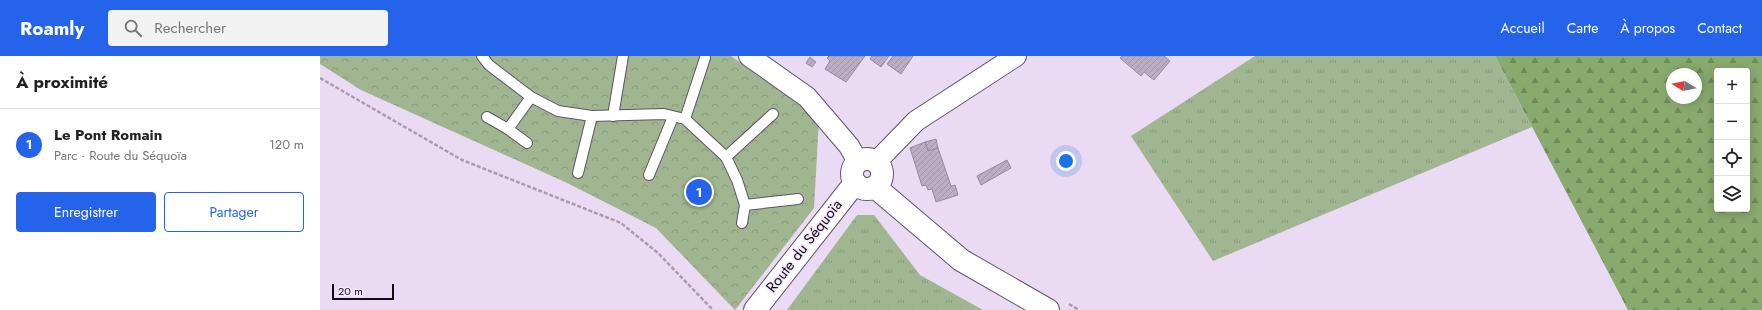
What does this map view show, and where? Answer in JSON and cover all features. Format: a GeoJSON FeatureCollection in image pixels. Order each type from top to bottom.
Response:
{"type":"FeatureCollection","features":[{"type":"Feature","properties":{"kind":"street"},"geometry":{"type":"LineString","coordinates":[[749,56],[807,97],[849,146],[868,162],[882,156],[916,121],[1016,56]]}},
{"type":"Feature","properties":{"kind":"street","name":"Route du Séquoïa"},"geometry":{"type":"LineString","coordinates":[[755,310],[865,185],[882,179],[882,173],[868,162]]}},
{"type":"Feature","properties":{"kind":"street"},"geometry":{"type":"LineString","coordinates":[[865,185],[961,260],[1048,310]]}},
{"type":"Feature","properties":{"kind":"lane"},"geometry":{"type":"LineString","coordinates":[[482,56],[489,65],[531,97],[558,111],[592,116],[664,114],[685,119],[726,157],[737,180],[745,205],[742,222]]}},
{"type":"Feature","properties":{"kind":"lane"},"geometry":{"type":"LineString","coordinates":[[613,116],[623,56]]}},
{"type":"Feature","properties":{"kind":"lane"},"geometry":{"type":"LineString","coordinates":[[685,119],[705,58]]}},
{"type":"Feature","properties":{"kind":"lane"},"geometry":{"type":"LineString","coordinates":[[508,129],[531,97]]}},
{"type":"Feature","properties":{"kind":"lane"},"geometry":{"type":"LineString","coordinates":[[726,157],[773,114]]}},
{"type":"Feature","properties":{"kind":"lane"},"geometry":{"type":"LineString","coordinates":[[578,173],[592,116]]}},
{"type":"Feature","properties":{"kind":"lane"},"geometry":{"type":"LineString","coordinates":[[648,175],[673,117]]}},
{"type":"Feature","properties":{"kind":"lane"},"geometry":{"type":"LineString","coordinates":[[487,118],[508,129],[527,143]]}},
{"type":"Feature","properties":{"kind":"lane"},"geometry":{"type":"LineString","coordinates":[[745,205],[798,199]]}},
{"type":"Feature","properties":{"kind":"path"},"geometry":{"type":"LineString","coordinates":[[320,78],[462,160],[620,223],[658,253],[712,310]]}},
{"type":"Feature","properties":{"kind":"green space"},"geometry":{"type":"Polygon","coordinates":[[[320,56],[731,56],[819,119],[814,208],[735,310],[656,228],[565,182],[361,90],[320,64],[320,56]]]}},
{"type":"Feature","properties":{"kind":"green space"},"geometry":{"type":"Polygon","coordinates":[[[1255,56],[1495,56],[1532,127],[1213,261],[1131,136],[1255,56]]]}},
{"type":"Feature","properties":{"kind":"green space"},"geometry":{"type":"Polygon","coordinates":[[[1495,56],[1762,56],[1762,310],[1628,310],[1495,56]]]}},
{"type":"Feature","properties":{"kind":"green space"},"geometry":{"type":"Polygon","coordinates":[[[857,215],[874,215],[920,275],[983,310],[787,310],[857,215]]]}},
{"type":"Feature","properties":{"kind":"building"},"geometry":{"type":"Polygon","coordinates":[[[829,56],[865,56],[846,82],[825,69],[830,61],[827,58],[829,56]]]}},
{"type":"Feature","properties":{"kind":"building"},"geometry":{"type":"Polygon","coordinates":[[[872,56],[889,56],[881,67],[870,59],[872,56]]]}},
{"type":"Feature","properties":{"kind":"building"},"geometry":{"type":"Polygon","coordinates":[[[893,56],[913,56],[901,74],[887,64],[893,56]]]}},
{"type":"Feature","properties":{"kind":"building"},"geometry":{"type":"Polygon","coordinates":[[[1122,56],[1164,56],[1170,61],[1154,80],[1144,72],[1141,76],[1120,58],[1122,56]]]}},
{"type":"Feature","properties":{"kind":"building"},"geometry":{"type":"Polygon","coordinates":[[[810,57],[816,62],[812,67],[806,63],[810,57]]]}},
{"type":"Feature","properties":{"kind":"building"},"geometry":{"type":"Polygon","coordinates":[[[936,139],[938,148],[928,151],[925,142],[936,139]]]}},
{"type":"Feature","properties":{"kind":"building"},"geometry":{"type":"Polygon","coordinates":[[[925,142],[928,151],[938,148],[951,186],[955,185],[958,195],[936,202],[932,189],[928,190],[926,185],[922,186],[910,148],[925,142]]]}},
{"type":"Feature","properties":{"kind":"building"},"geometry":{"type":"Polygon","coordinates":[[[1007,160],[1011,168],[981,185],[977,176],[1007,160]]]}},
{"type":"Feature","properties":{"kind":"place","name":"Le Pont Romain"},"geometry":{"type":"Point","coordinates":[699,192]}}]}
